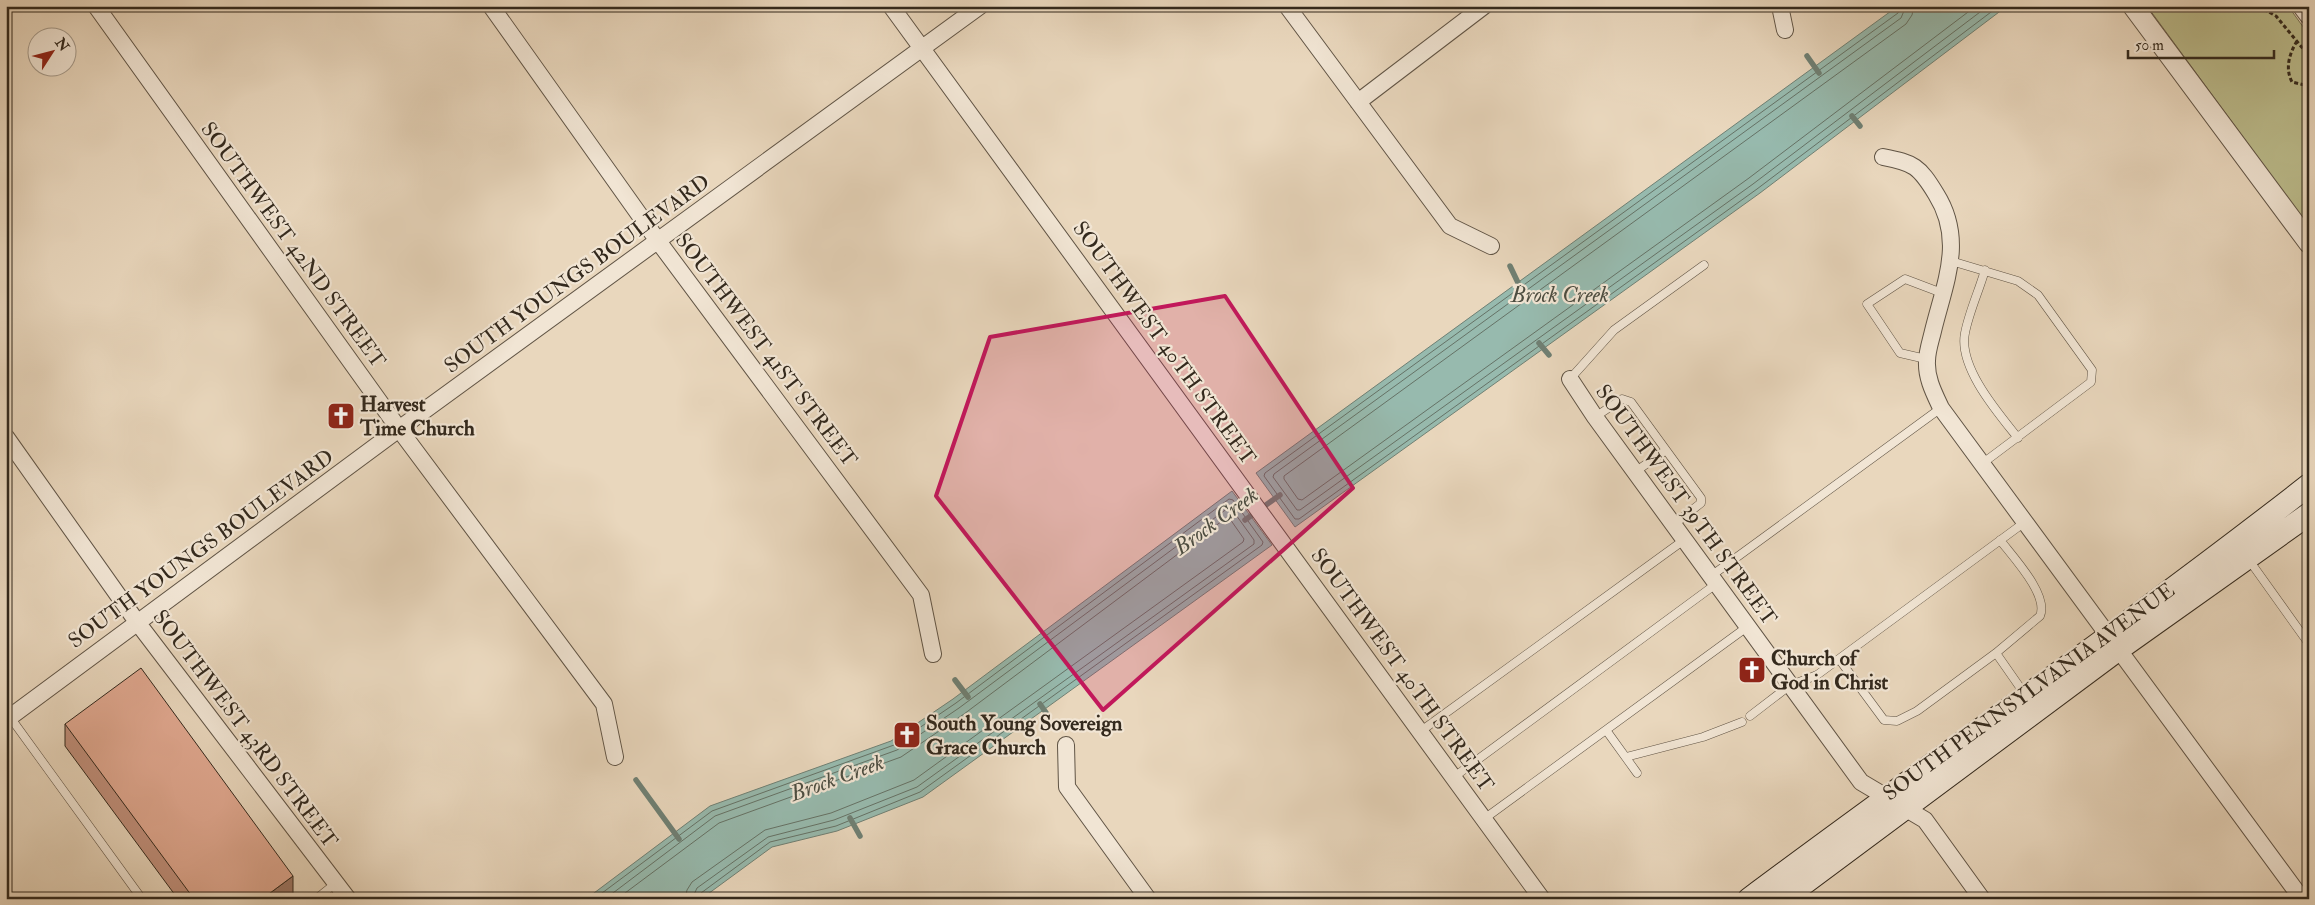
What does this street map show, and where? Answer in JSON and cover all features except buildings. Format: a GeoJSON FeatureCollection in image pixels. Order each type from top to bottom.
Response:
{"type":"FeatureCollection","features":[{"type":"Feature","properties":{"kind":"main road","name":"SOUTH PENNSYLVANIA AVENUE"},"geometry":{"type":"LineString","coordinates":[[1782,899],[1905,808],[2114,642],[2242,549],[2309,485]]}},
{"type":"Feature","properties":{"kind":"main road","name":"SOUTH PENNSYLVANIA AVENUE"},"geometry":{"type":"LineString","coordinates":[[2242,549],[2309,514]]}},
{"type":"Feature","properties":{"kind":"main road","name":"SOUTH PENNSYLVANIA AVENUE"},"geometry":{"type":"LineString","coordinates":[[1749,899],[1886,797],[2027,697],[2114,642]]}},
{"type":"Feature","properties":{"kind":"street","name":"SOUTHWEST 42ND STREET"},"geometry":{"type":"LineString","coordinates":[[96,6],[399,430],[604,704],[615,757]]}},
{"type":"Feature","properties":{"kind":"street","name":"SOUTHWEST 41ST STREET"},"geometry":{"type":"LineString","coordinates":[[491,6],[658,241],[921,595],[933,654]]}},
{"type":"Feature","properties":{"kind":"street","name":"SOUTHWEST 40TH STREET"},"geometry":{"type":"LineString","coordinates":[[891,6],[1542,899]]}},
{"type":"Feature","properties":{"kind":"street","name":"SOUTH YOUNGS BOULEVARD"},"geometry":{"type":"LineString","coordinates":[[8,719],[137,622],[980,6]]}},
{"type":"Feature","properties":{"kind":"street"},"geometry":{"type":"LineString","coordinates":[[1287,6],[1450,226],[1491,246]]}},
{"type":"Feature","properties":{"kind":"street"},"geometry":{"type":"LineString","coordinates":[[1358,102],[1484,6]]}},
{"type":"Feature","properties":{"kind":"street"},"geometry":{"type":"LineString","coordinates":[[1780,6],[1784,30]]}},
{"type":"Feature","properties":{"kind":"street"},"geometry":{"type":"LineString","coordinates":[[2134,6],[2309,243]]}},
{"type":"Feature","properties":{"kind":"street"},"geometry":{"type":"LineString","coordinates":[[2303,6],[2309,14]]}},
{"type":"Feature","properties":{"kind":"street"},"geometry":{"type":"LineString","coordinates":[[1883,157],[1909,162],[1926,177],[1943,205],[1952,232],[1951,261],[1926,359],[1928,377],[1941,408],[2302,899]]}},
{"type":"Feature","properties":{"kind":"street","name":"SOUTHWEST 39TH STREET"},"geometry":{"type":"LineString","coordinates":[[1570,379],[1595,417],[1861,782],[1925,820],[1982,899]]}},
{"type":"Feature","properties":{"kind":"street","name":"SOUTHWEST 43RD STREET"},"geometry":{"type":"LineString","coordinates":[[6,437],[137,622],[348,899]]}},
{"type":"Feature","properties":{"kind":"street"},"geometry":{"type":"LineString","coordinates":[[1066,744],[1067,787],[1148,899]]}},
{"type":"Feature","properties":{"kind":"lane"},"geometry":{"type":"LineString","coordinates":[[1951,261],[2018,281],[2038,294],[2092,370],[2091,382],[1982,463]]}},
{"type":"Feature","properties":{"kind":"lane"},"geometry":{"type":"LineString","coordinates":[[1570,379],[1614,330],[1704,265]]}},
{"type":"Feature","properties":{"kind":"lane"},"geometry":{"type":"LineString","coordinates":[[1985,270],[1964,335],[1968,364],[1999,414],[2018,438]]}},
{"type":"Feature","properties":{"kind":"lane"},"geometry":{"type":"LineString","coordinates":[[1926,359],[1900,353],[1867,304],[1905,279],[1942,293]]}},
{"type":"Feature","properties":{"kind":"lane"},"geometry":{"type":"LineString","coordinates":[[1595,417],[1622,399],[1631,402],[1701,498],[1701,502],[1673,525]]}},
{"type":"Feature","properties":{"kind":"lane"},"geometry":{"type":"LineString","coordinates":[[1454,777],[1941,408]]}},
{"type":"Feature","properties":{"kind":"lane"},"geometry":{"type":"LineString","coordinates":[[1635,472],[1666,450]]}},
{"type":"Feature","properties":{"kind":"lane"},"geometry":{"type":"LineString","coordinates":[[1750,716],[1790,686],[1817,675],[2025,522]]}},
{"type":"Feature","properties":{"kind":"lane"},"geometry":{"type":"LineString","coordinates":[[1421,731],[1684,540]]}},
{"type":"Feature","properties":{"kind":"lane"},"geometry":{"type":"LineString","coordinates":[[1839,659],[1884,720],[1898,721],[1916,711],[1996,653],[2040,616],[2043,610],[2043,601],[2035,587],[2000,540]]}},
{"type":"Feature","properties":{"kind":"lane"},"geometry":{"type":"LineString","coordinates":[[2242,549],[2309,644]]}},
{"type":"Feature","properties":{"kind":"lane"},"geometry":{"type":"LineString","coordinates":[[1484,819],[1747,627]]}},
{"type":"Feature","properties":{"kind":"lane"},"geometry":{"type":"LineString","coordinates":[[1996,653],[2027,697]]}},
{"type":"Feature","properties":{"kind":"lane"},"geometry":{"type":"LineString","coordinates":[[8,719],[142,899]]}},
{"type":"Feature","properties":{"kind":"lane"},"geometry":{"type":"LineString","coordinates":[[1626,757],[1703,737],[1742,722]]}},
{"type":"Feature","properties":{"kind":"lane"},"geometry":{"type":"LineString","coordinates":[[1606,730],[1637,773]]}},
{"type":"Feature","properties":{"kind":"lane"},"geometry":{"type":"LineString","coordinates":[[316,899],[336,883]]}},
{"type":"Feature","properties":{"kind":"path"},"geometry":{"type":"LineString","coordinates":[[2258,6],[2276,16],[2309,56]]}},
{"type":"Feature","properties":{"kind":"path"},"geometry":{"type":"LineString","coordinates":[[2297,41],[2288,67],[2288,74],[2292,82],[2309,86]]}},
{"type":"Feature","properties":{"kind":"highlighted area"},"geometry":{"type":"Polygon","coordinates":[[[1225,296],[1353,488],[1103,710],[936,496],[990,337],[1225,296]]]}},
{"type":"Feature","properties":{"kind":"green space"},"geometry":{"type":"Polygon","coordinates":[[[2147,6],[2288,6],[2309,35],[2309,227],[2147,6]]]}},
{"type":"Feature","properties":{"kind":"water","name":"Brock Creek"},"geometry":{"type":"Polygon","coordinates":[[[1898,6],[2007,6],[1760,193],[1295,527],[1256,473],[1898,6]]]}},
{"type":"Feature","properties":{"kind":"water","name":"Brock Creek"},"geometry":{"type":"Polygon","coordinates":[[[1232,491],[1272,545],[923,797],[837,831],[772,847],[701,899],[586,899],[710,806],[891,741],[953,699],[1232,491]]]}},
{"type":"Feature","properties":{"kind":"waterway"},"geometry":{"type":"LineString","coordinates":[[1807,56],[1819,73]]}},
{"type":"Feature","properties":{"kind":"waterway"},"geometry":{"type":"LineString","coordinates":[[1852,116],[1860,126]]}},
{"type":"Feature","properties":{"kind":"waterway"},"geometry":{"type":"LineString","coordinates":[[1510,266],[1521,289]]}},
{"type":"Feature","properties":{"kind":"waterway"},"geometry":{"type":"LineString","coordinates":[[1539,343],[1549,355]]}},
{"type":"Feature","properties":{"kind":"waterway","name":"Brock Creek"},"geometry":{"type":"LineString","coordinates":[[1245,520],[1280,495]]}},
{"type":"Feature","properties":{"kind":"waterway"},"geometry":{"type":"LineString","coordinates":[[955,680],[968,697]]}},
{"type":"Feature","properties":{"kind":"waterway"},"geometry":{"type":"LineString","coordinates":[[1040,704],[1049,717]]}},
{"type":"Feature","properties":{"kind":"waterway"},"geometry":{"type":"LineString","coordinates":[[636,780],[679,839]]}},
{"type":"Feature","properties":{"kind":"waterway"},"geometry":{"type":"LineString","coordinates":[[850,818],[860,836]]}},
{"type":"Feature","properties":{"kind":"place","name":"Harvest Time Church"},"geometry":{"type":"Point","coordinates":[341,416]}},
{"type":"Feature","properties":{"kind":"place","name":"Church of God in Christ"},"geometry":{"type":"Point","coordinates":[1752,670]}},
{"type":"Feature","properties":{"kind":"place","name":"South Young Sovereign Grace Church"},"geometry":{"type":"Point","coordinates":[907,735]}}]}
